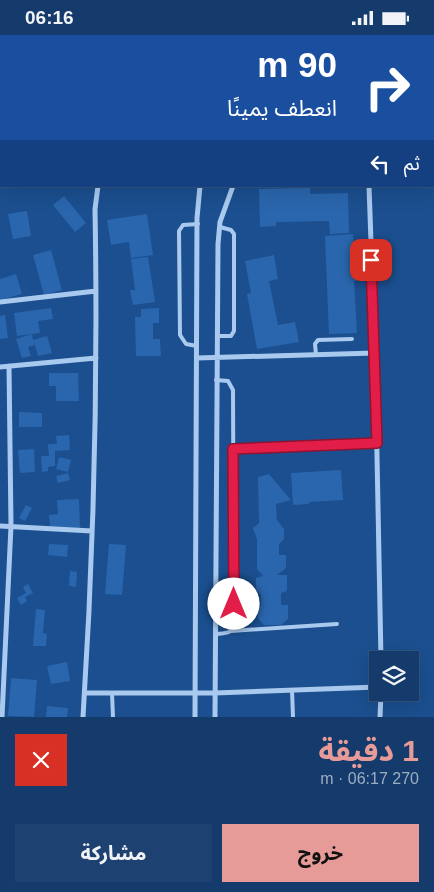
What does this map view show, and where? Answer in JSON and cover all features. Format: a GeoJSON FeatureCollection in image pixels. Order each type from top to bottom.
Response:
{"type":"FeatureCollection","features":[{"type":"Feature","properties":{"kind":"street"},"geometry":{"type":"LineString","coordinates":[[84,717],[92,531],[96,358],[94,209],[98,187]]}},
{"type":"Feature","properties":{"kind":"street"},"geometry":{"type":"LineString","coordinates":[[195,717],[198,224],[200,187]]}},
{"type":"Feature","properties":{"kind":"street"},"geometry":{"type":"LineString","coordinates":[[215,717],[218,244],[220,227],[233,187]]}},
{"type":"Feature","properties":{"kind":"street"},"geometry":{"type":"LineString","coordinates":[[368,187],[375,353],[381,651]]}},
{"type":"Feature","properties":{"kind":"street"},"geometry":{"type":"LineString","coordinates":[[0,302],[96,291]]}},
{"type":"Feature","properties":{"kind":"street"},"geometry":{"type":"LineString","coordinates":[[197,358],[375,353]]}},
{"type":"Feature","properties":{"kind":"street"},"geometry":{"type":"LineString","coordinates":[[0,367],[96,358]]}},
{"type":"Feature","properties":{"kind":"street"},"geometry":{"type":"LineString","coordinates":[[2,717],[11,526],[9,366]]}},
{"type":"Feature","properties":{"kind":"street"},"geometry":{"type":"LineString","coordinates":[[0,526],[92,531]]}},
{"type":"Feature","properties":{"kind":"street"},"geometry":{"type":"LineString","coordinates":[[85,693],[215,693],[369,687]]}},
{"type":"Feature","properties":{"kind":"street"},"geometry":{"type":"LineString","coordinates":[[380,717],[381,701]]}},
{"type":"Feature","properties":{"kind":"lane"},"geometry":{"type":"LineString","coordinates":[[197,346],[186,344],[180,335],[179,231],[183,225],[198,224]]}},
{"type":"Feature","properties":{"kind":"lane"},"geometry":{"type":"LineString","coordinates":[[217,336],[231,336],[234,331],[234,234],[231,230],[220,227]]}},
{"type":"Feature","properties":{"kind":"lane"},"geometry":{"type":"LineString","coordinates":[[316,355],[315,344],[318,340],[352,339]]}},
{"type":"Feature","properties":{"kind":"lane"},"geometry":{"type":"LineString","coordinates":[[216,380],[225,380],[232,387],[234,623],[231,631]]}},
{"type":"Feature","properties":{"kind":"lane"},"geometry":{"type":"LineString","coordinates":[[233,449],[377,443]]}},
{"type":"Feature","properties":{"kind":"lane"},"geometry":{"type":"LineString","coordinates":[[216,634],[231,631],[337,624]]}},
{"type":"Feature","properties":{"kind":"lane"},"geometry":{"type":"LineString","coordinates":[[292,690],[293,717]]}},
{"type":"Feature","properties":{"kind":"lane"},"geometry":{"type":"LineString","coordinates":[[112,693],[113,717]]}},
{"type":"Feature","properties":{"kind":"building"},"geometry":{"type":"Polygon","coordinates":[[[310,188],[310,194],[348,193],[349,233],[330,234],[329,221],[276,222],[276,226],[260,227],[259,189],[310,188]]]}},
{"type":"Feature","properties":{"kind":"building"},"geometry":{"type":"Polygon","coordinates":[[[64,196],[86,223],[75,232],[53,205],[64,196]]]}},
{"type":"Feature","properties":{"kind":"building"},"geometry":{"type":"Polygon","coordinates":[[[27,211],[31,236],[13,239],[8,214],[27,211]]]}},
{"type":"Feature","properties":{"kind":"building"},"geometry":{"type":"Polygon","coordinates":[[[147,214],[153,255],[131,258],[129,242],[111,245],[107,220],[147,214]]]}},
{"type":"Feature","properties":{"kind":"building"},"geometry":{"type":"Polygon","coordinates":[[[353,234],[354,261],[356,261],[356,281],[354,281],[357,333],[329,334],[325,236],[353,234]]]}},
{"type":"Feature","properties":{"kind":"building"},"geometry":{"type":"Polygon","coordinates":[[[51,250],[62,290],[44,295],[33,255],[51,250]]]}},
{"type":"Feature","properties":{"kind":"building"},"geometry":{"type":"Polygon","coordinates":[[[274,255],[278,279],[269,281],[278,325],[295,322],[299,342],[257,349],[247,294],[251,293],[245,261],[274,255]]]}},
{"type":"Feature","properties":{"kind":"building"},"geometry":{"type":"Polygon","coordinates":[[[148,257],[155,302],[133,305],[130,290],[135,290],[131,259],[148,257]]]}},
{"type":"Feature","properties":{"kind":"building"},"geometry":{"type":"Polygon","coordinates":[[[16,274],[22,294],[0,300],[0,279],[16,274]]]}},
{"type":"Feature","properties":{"kind":"building"},"geometry":{"type":"Polygon","coordinates":[[[51,308],[53,319],[38,321],[40,333],[17,336],[14,313],[51,308]]]}},
{"type":"Feature","properties":{"kind":"building"},"geometry":{"type":"Polygon","coordinates":[[[159,308],[159,323],[153,323],[153,339],[160,339],[161,356],[136,356],[135,317],[141,317],[141,309],[159,308]]]}},
{"type":"Feature","properties":{"kind":"building"},"geometry":{"type":"Polygon","coordinates":[[[5,315],[8,338],[0,339],[0,316],[5,315]]]}},
{"type":"Feature","properties":{"kind":"building"},"geometry":{"type":"Polygon","coordinates":[[[32,334],[33,340],[47,336],[52,353],[38,356],[35,345],[28,347],[31,356],[22,358],[16,339],[32,334]]]}},
{"type":"Feature","properties":{"kind":"building"},"geometry":{"type":"Polygon","coordinates":[[[49,373],[78,373],[79,401],[56,401],[56,386],[49,386],[49,373]]]}},
{"type":"Feature","properties":{"kind":"building"},"geometry":{"type":"Polygon","coordinates":[[[19,412],[42,413],[42,427],[19,427],[19,412]]]}},
{"type":"Feature","properties":{"kind":"building"},"geometry":{"type":"Polygon","coordinates":[[[69,435],[70,450],[55,451],[55,466],[48,467],[48,471],[42,472],[41,456],[49,456],[48,444],[57,444],[56,436],[69,435]]]}},
{"type":"Feature","properties":{"kind":"building"},"geometry":{"type":"Polygon","coordinates":[[[34,449],[35,472],[20,473],[18,450],[34,449]]]}},
{"type":"Feature","properties":{"kind":"building"},"geometry":{"type":"Polygon","coordinates":[[[59,457],[71,460],[68,472],[56,469],[59,457]]]}},
{"type":"Feature","properties":{"kind":"building"},"geometry":{"type":"Polygon","coordinates":[[[341,470],[343,500],[293,505],[291,473],[341,470]]]}},
{"type":"Feature","properties":{"kind":"building"},"geometry":{"type":"Polygon","coordinates":[[[68,473],[70,480],[58,483],[56,476],[68,473]]]}},
{"type":"Feature","properties":{"kind":"building"},"geometry":{"type":"Polygon","coordinates":[[[269,474],[291,500],[276,504],[277,520],[284,529],[284,539],[279,544],[279,555],[286,555],[286,568],[277,575],[287,575],[287,591],[281,593],[281,605],[288,605],[288,619],[281,625],[264,625],[258,618],[261,595],[256,590],[256,578],[263,576],[257,569],[257,539],[253,528],[259,523],[258,477],[269,474]]]}},
{"type":"Feature","properties":{"kind":"building"},"geometry":{"type":"Polygon","coordinates":[[[79,499],[80,528],[50,529],[49,515],[58,514],[57,500],[79,499]]]}},
{"type":"Feature","properties":{"kind":"building"},"geometry":{"type":"Polygon","coordinates":[[[26,505],[32,508],[25,521],[19,518],[26,505]]]}},
{"type":"Feature","properties":{"kind":"building"},"geometry":{"type":"Polygon","coordinates":[[[49,544],[68,545],[67,557],[48,555],[49,544]]]}},
{"type":"Feature","properties":{"kind":"building"},"geometry":{"type":"Polygon","coordinates":[[[109,544],[126,545],[122,595],[105,594],[109,544]]]}},
{"type":"Feature","properties":{"kind":"building"},"geometry":{"type":"Polygon","coordinates":[[[70,571],[77,572],[76,587],[69,586],[70,571]]]}},
{"type":"Feature","properties":{"kind":"building"},"geometry":{"type":"Polygon","coordinates":[[[28,584],[33,593],[25,597],[27,601],[21,605],[17,598],[26,593],[23,587],[28,584]]]}},
{"type":"Feature","properties":{"kind":"building"},"geometry":{"type":"Polygon","coordinates":[[[36,609],[45,610],[43,633],[47,634],[46,646],[33,646],[36,609]]]}},
{"type":"Feature","properties":{"kind":"building"},"geometry":{"type":"Polygon","coordinates":[[[67,662],[70,681],[51,684],[47,666],[67,662]]]}},
{"type":"Feature","properties":{"kind":"building"},"geometry":{"type":"Polygon","coordinates":[[[11,678],[37,680],[34,717],[8,716],[11,678]]]}},
{"type":"Feature","properties":{"kind":"building"},"geometry":{"type":"Polygon","coordinates":[[[47,706],[68,708],[67,717],[46,717],[47,706]]]}},
{"type":"Feature","properties":{"kind":"route"},"geometry":{"type":"LineString","coordinates":[[234,604],[233,449],[377,443],[371,260]]}}]}
